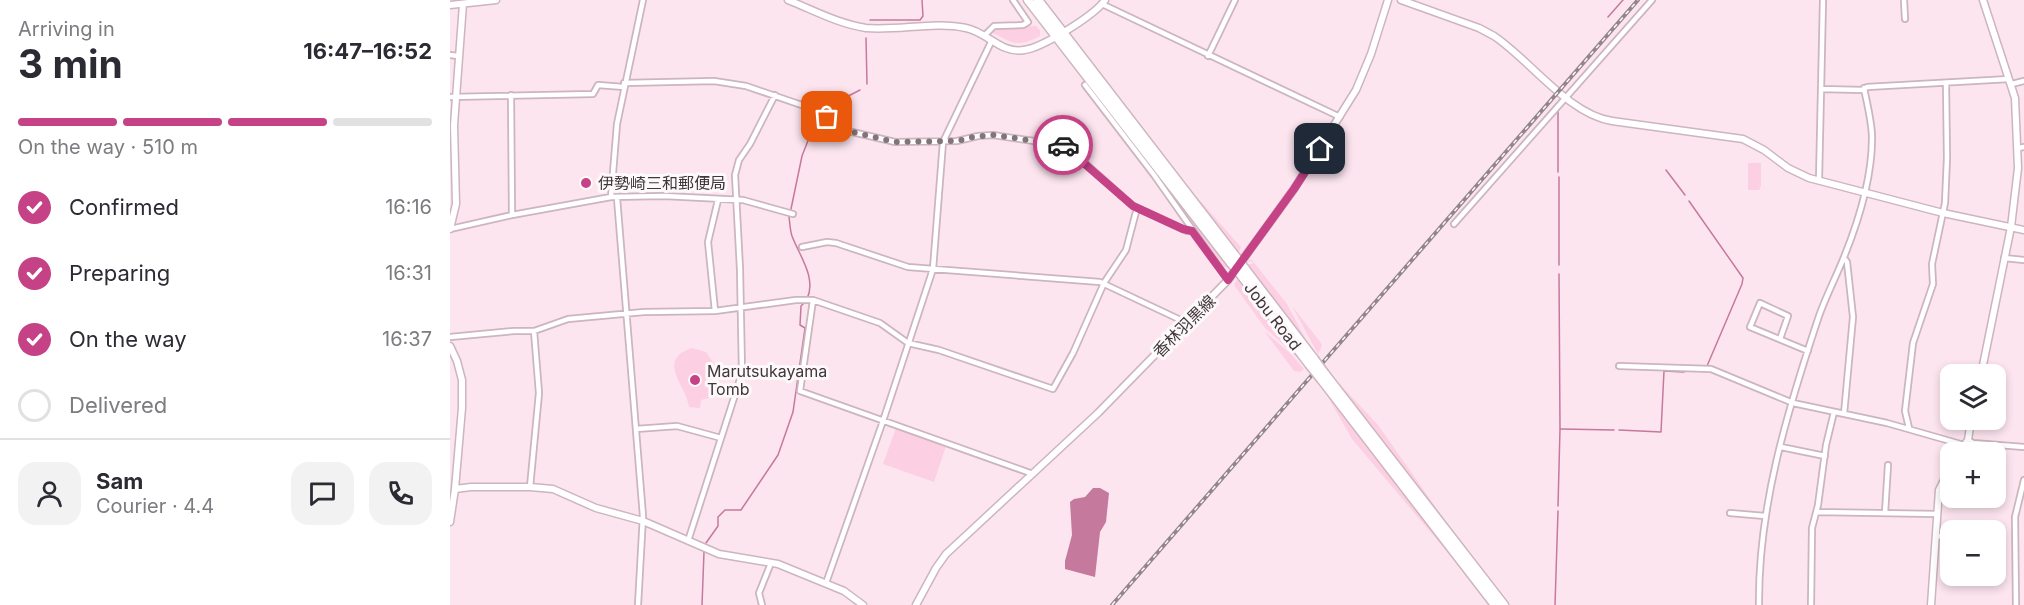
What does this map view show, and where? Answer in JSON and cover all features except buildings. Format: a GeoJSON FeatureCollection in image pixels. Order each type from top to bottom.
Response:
{"type":"FeatureCollection","features":[{"type":"Feature","properties":{"kind":"highway","name":"Jobu Road"},"geometry":{"type":"LineString","coordinates":[[1030,0],[1059,34],[1234,260],[1495,605]]}},
{"type":"Feature","properties":{"kind":"highway","name":"Jobu Road"},"geometry":{"type":"LineString","coordinates":[[1059,34],[1098,96],[1137,146],[1234,260]]}},
{"type":"Feature","properties":{"kind":"highway","name":"Jobu Road"},"geometry":{"type":"LineString","coordinates":[[1323,377],[1504,605]]}},
{"type":"Feature","properties":{"kind":"street"},"geometry":{"type":"LineString","coordinates":[[450,5],[496,0]]}},
{"type":"Feature","properties":{"kind":"street"},"geometry":{"type":"LineString","coordinates":[[639,605],[643,521],[627,314],[614,198],[616,124],[643,0]]}},
{"type":"Feature","properties":{"kind":"street"},"geometry":{"type":"LineString","coordinates":[[788,0],[843,22],[862,27],[958,26],[985,35],[1005,48],[1019,51],[1029,49],[1059,34],[1089,16],[1103,2],[1208,56],[1340,117]]}},
{"type":"Feature","properties":{"kind":"street"},"geometry":{"type":"LineString","coordinates":[[985,35],[994,26],[1023,25],[1028,22],[1013,0]]}},
{"type":"Feature","properties":{"kind":"street"},"geometry":{"type":"LineString","coordinates":[[1208,56],[1234,0]]}},
{"type":"Feature","properties":{"kind":"street","name":"香林羽黒線"},"geometry":{"type":"LineString","coordinates":[[916,605],[946,554],[1098,413],[1228,280],[1294,189],[1340,117],[1364,72],[1388,0]]}},
{"type":"Feature","properties":{"kind":"street"},"geometry":{"type":"LineString","coordinates":[[1401,0],[1479,28],[1494,36],[1587,113],[1607,121],[1743,139],[1758,146],[1788,168],[1819,180],[1943,213],[2024,230]]}},
{"type":"Feature","properties":{"kind":"street"},"geometry":{"type":"LineString","coordinates":[[1454,224],[1652,0]]}},
{"type":"Feature","properties":{"kind":"street"},"geometry":{"type":"LineString","coordinates":[[1819,180],[1823,0]]}},
{"type":"Feature","properties":{"kind":"street"},"geometry":{"type":"LineString","coordinates":[[1904,0],[1905,19]]}},
{"type":"Feature","properties":{"kind":"street"},"geometry":{"type":"LineString","coordinates":[[1983,0],[2011,82],[2021,148],[2011,227],[1983,364]]}},
{"type":"Feature","properties":{"kind":"street"},"geometry":{"type":"LineString","coordinates":[[450,229],[456,210],[453,179],[453,97],[463,2]]}},
{"type":"Feature","properties":{"kind":"street"},"geometry":{"type":"LineString","coordinates":[[826,584],[933,269],[944,142],[992,40]]}},
{"type":"Feature","properties":{"kind":"street"},"geometry":{"type":"LineString","coordinates":[[450,55],[458,56]]}},
{"type":"Feature","properties":{"kind":"street"},"geometry":{"type":"LineString","coordinates":[[1821,89],[2024,81]]}},
{"type":"Feature","properties":{"kind":"street"},"geometry":{"type":"LineString","coordinates":[[453,97],[593,94],[598,85],[723,82],[775,95],[822,112],[834,124],[857,134],[895,142],[944,142],[993,135],[1061,144],[1137,208],[1192,231]]}},
{"type":"Feature","properties":{"kind":"street"},"geometry":{"type":"LineString","coordinates":[[1909,428],[1905,411],[1913,343],[1933,284],[1932,264],[1945,203],[1946,83]]}},
{"type":"Feature","properties":{"kind":"street"},"geometry":{"type":"LineString","coordinates":[[1085,85],[1098,96]]}},
{"type":"Feature","properties":{"kind":"street"},"geometry":{"type":"LineString","coordinates":[[1759,605],[1760,558],[1765,516],[1780,447],[1820,312],[1844,258],[1865,193],[1872,140],[1864,88]]}},
{"type":"Feature","properties":{"kind":"street"},"geometry":{"type":"LineString","coordinates":[[511,95],[512,215]]}},
{"type":"Feature","properties":{"kind":"street"},"geometry":{"type":"LineString","coordinates":[[688,541],[742,374],[735,175],[738,164],[775,95]]}},
{"type":"Feature","properties":{"kind":"street"},"geometry":{"type":"LineString","coordinates":[[1137,146],[1192,231],[1228,280]]}},
{"type":"Feature","properties":{"kind":"street"},"geometry":{"type":"LineString","coordinates":[[450,229],[512,215],[614,198],[664,196],[736,200],[759,203],[793,214]]}},
{"type":"Feature","properties":{"kind":"street"},"geometry":{"type":"LineString","coordinates":[[715,311],[708,243],[718,200]]}},
{"type":"Feature","properties":{"kind":"street"},"geometry":{"type":"LineString","coordinates":[[450,336],[534,331],[568,319],[715,311],[796,300],[813,300],[880,324],[908,343],[939,350],[1053,389],[1073,353],[1104,283],[1126,250],[1137,208]]}},
{"type":"Feature","properties":{"kind":"street"},"geometry":{"type":"LineString","coordinates":[[802,247],[827,242],[836,243],[908,267],[1104,283],[1188,323]]}},
{"type":"Feature","properties":{"kind":"street"},"geometry":{"type":"LineString","coordinates":[[1844,258],[1847,262],[1853,317],[1844,414]]}},
{"type":"Feature","properties":{"kind":"street"},"geometry":{"type":"LineString","coordinates":[[2004,258],[2024,260]]}},
{"type":"Feature","properties":{"kind":"street"},"geometry":{"type":"LineString","coordinates":[[813,300],[800,392],[1033,474]]}},
{"type":"Feature","properties":{"kind":"street"},"geometry":{"type":"LineString","coordinates":[[1780,339],[1788,316],[1760,303],[1750,327],[1808,351]]}},
{"type":"Feature","properties":{"kind":"street"},"geometry":{"type":"LineString","coordinates":[[530,487],[539,393],[534,331]]}},
{"type":"Feature","properties":{"kind":"street"},"geometry":{"type":"LineString","coordinates":[[450,346],[462,380],[462,408],[450,522]]}},
{"type":"Feature","properties":{"kind":"street"},"geometry":{"type":"LineString","coordinates":[[1619,366],[1711,369],[1793,403],[1966,442],[1969,430]]}},
{"type":"Feature","properties":{"kind":"street"},"geometry":{"type":"LineString","coordinates":[[1811,605],[1812,528],[1817,512],[1824,456],[1834,412]]}},
{"type":"Feature","properties":{"kind":"street"},"geometry":{"type":"LineString","coordinates":[[636,429],[677,426],[721,438]]}},
{"type":"Feature","properties":{"kind":"street"},"geometry":{"type":"LineString","coordinates":[[2006,445],[2024,447]]}},
{"type":"Feature","properties":{"kind":"street"},"geometry":{"type":"LineString","coordinates":[[1780,447],[1824,456]]}},
{"type":"Feature","properties":{"kind":"street"},"geometry":{"type":"LineString","coordinates":[[1885,513],[1888,465]]}},
{"type":"Feature","properties":{"kind":"street"},"geometry":{"type":"LineString","coordinates":[[2016,605],[2015,517],[2024,480]]}},
{"type":"Feature","properties":{"kind":"street"},"geometry":{"type":"LineString","coordinates":[[453,490],[471,487],[553,489],[596,508],[643,521],[724,556],[771,563],[844,591],[863,605]]}},
{"type":"Feature","properties":{"kind":"street"},"geometry":{"type":"LineString","coordinates":[[1931,605],[1940,488]]}},
{"type":"Feature","properties":{"kind":"street"},"geometry":{"type":"LineString","coordinates":[[1817,512],[1937,514]]}},
{"type":"Feature","properties":{"kind":"street"},"geometry":{"type":"LineString","coordinates":[[1730,513],[1765,516]]}},
{"type":"Feature","properties":{"kind":"street"},"geometry":{"type":"LineString","coordinates":[[1936,536],[1940,536]]}},
{"type":"Feature","properties":{"kind":"street"},"geometry":{"type":"LineString","coordinates":[[762,605],[759,593],[771,563]]}},
{"type":"Feature","properties":{"kind":"shaded area"},"geometry":{"type":"Polygon","coordinates":[[[1036,26],[1040,30],[1040,36],[1020,43],[991,32],[995,28],[1036,26]]]}},
{"type":"Feature","properties":{"kind":"shaded area"},"geometry":{"type":"Polygon","coordinates":[[[1140,150],[1230,267],[1221,268],[1140,150]]]}},
{"type":"Feature","properties":{"kind":"shaded area"},"geometry":{"type":"Polygon","coordinates":[[[1748,163],[1761,163],[1759,190],[1748,190],[1748,163]]]}},
{"type":"Feature","properties":{"kind":"shaded area"},"geometry":{"type":"Polygon","coordinates":[[[1172,169],[1241,247],[1238,254],[1172,169]]]}},
{"type":"Feature","properties":{"kind":"shaded area"},"geometry":{"type":"Polygon","coordinates":[[[1249,260],[1252,260],[1287,304],[1310,347],[1247,265],[1254,263],[1250,261],[1246,264],[1249,260]]]}},
{"type":"Feature","properties":{"kind":"shaded area"},"geometry":{"type":"Polygon","coordinates":[[[1238,278],[1300,360],[1265,328],[1234,285],[1238,278]]]}},
{"type":"Feature","properties":{"kind":"shaded area"},"geometry":{"type":"Polygon","coordinates":[[[1292,306],[1321,343],[1318,354],[1292,306]]]}},
{"type":"Feature","properties":{"kind":"shaded area"},"geometry":{"type":"Polygon","coordinates":[[[1264,331],[1290,353],[1304,369],[1300,372],[1294,371],[1264,331]]]}},
{"type":"Feature","properties":{"kind":"shaded area","name":"Marutsukayama Tomb"},"geometry":{"type":"Polygon","coordinates":[[[692,348],[706,352],[714,364],[709,398],[701,400],[700,408],[689,407],[674,366],[681,353],[692,348]]]}},
{"type":"Feature","properties":{"kind":"shaded area"},"geometry":{"type":"Polygon","coordinates":[[[1334,378],[1378,425],[1470,556],[1334,378]]]}},
{"type":"Feature","properties":{"kind":"shaded area"},"geometry":{"type":"Polygon","coordinates":[[[1324,390],[1455,559],[1454,560],[1352,439],[1324,390]]]}},
{"type":"Feature","properties":{"kind":"shaded area"},"geometry":{"type":"Polygon","coordinates":[[[896,428],[946,446],[934,482],[883,464],[896,428]]]}},
{"type":"Feature","properties":{"kind":"shaded area"},"geometry":{"type":"Polygon","coordinates":[[[1093,488],[1100,488],[1109,493],[1106,522],[1100,532],[1095,577],[1065,569],[1072,535],[1070,502],[1085,497],[1093,488]]]}},
{"type":"Feature","properties":{"kind":"waterway"},"geometry":{"type":"LineString","coordinates":[[870,20],[920,20],[923,16],[922,0]]}},
{"type":"Feature","properties":{"kind":"waterway"},"geometry":{"type":"LineString","coordinates":[[1608,17],[1623,0]]}},
{"type":"Feature","properties":{"kind":"waterway"},"geometry":{"type":"LineString","coordinates":[[866,38],[867,84]]}},
{"type":"Feature","properties":{"kind":"waterway"},"geometry":{"type":"LineString","coordinates":[[825,108],[860,90]]}},
{"type":"Feature","properties":{"kind":"waterway"},"geometry":{"type":"LineString","coordinates":[[1541,129],[1564,103]]}},
{"type":"Feature","properties":{"kind":"waterway"},"geometry":{"type":"LineString","coordinates":[[1558,111],[1558,172]]}},
{"type":"Feature","properties":{"kind":"waterway"},"geometry":{"type":"LineString","coordinates":[[791,209],[802,156],[818,115]]}},
{"type":"Feature","properties":{"kind":"waterway"},"geometry":{"type":"LineString","coordinates":[[1666,170],[1685,195]]}},
{"type":"Feature","properties":{"kind":"waterway"},"geometry":{"type":"LineString","coordinates":[[1559,177],[1559,265]]}},
{"type":"Feature","properties":{"kind":"waterway"},"geometry":{"type":"LineString","coordinates":[[1684,366],[1707,366],[1743,278],[1689,201]]}},
{"type":"Feature","properties":{"kind":"waterway"},"geometry":{"type":"LineString","coordinates":[[789,217],[792,236],[806,267],[810,283],[807,299]]}},
{"type":"Feature","properties":{"kind":"waterway"},"geometry":{"type":"LineString","coordinates":[[1558,506],[1559,274]]}},
{"type":"Feature","properties":{"kind":"waterway"},"geometry":{"type":"LineString","coordinates":[[706,543],[718,526],[718,517],[725,510],[741,510],[778,455],[793,412],[805,328],[800,325],[801,306],[804,303]]}},
{"type":"Feature","properties":{"kind":"waterway"},"geometry":{"type":"LineString","coordinates":[[1619,430],[1661,432],[1664,371],[1684,372]]}},
{"type":"Feature","properties":{"kind":"waterway"},"geometry":{"type":"LineString","coordinates":[[1561,429],[1614,430]]}},
{"type":"Feature","properties":{"kind":"waterway"},"geometry":{"type":"LineString","coordinates":[[1555,605],[1558,511]]}},
{"type":"Feature","properties":{"kind":"waterway"},"geometry":{"type":"LineString","coordinates":[[702,605],[704,552]]}},
{"type":"Feature","properties":{"kind":"railway"},"geometry":{"type":"LineString","coordinates":[[1112,605],[1638,0]]}},
{"type":"Feature","properties":{"kind":"way so far"},"geometry":{"type":"LineString","coordinates":[[827,117],[834,124],[848,131],[895,142],[957,141],[993,135],[1063,145]]}},
{"type":"Feature","properties":{"kind":"place","name":"伊勢崎三和郵便局"},"geometry":{"type":"Point","coordinates":[586,183]}},
{"type":"Feature","properties":{"kind":"place","name":"Marutsukayama Tomb"},"geometry":{"type":"Point","coordinates":[695,380]}},
{"type":"Feature","properties":{"kind":"route"},"geometry":{"type":"LineString","coordinates":[[1063,145],[1133,206],[1187,231],[1192,231],[1228,280],[1320,149]]}}]}
